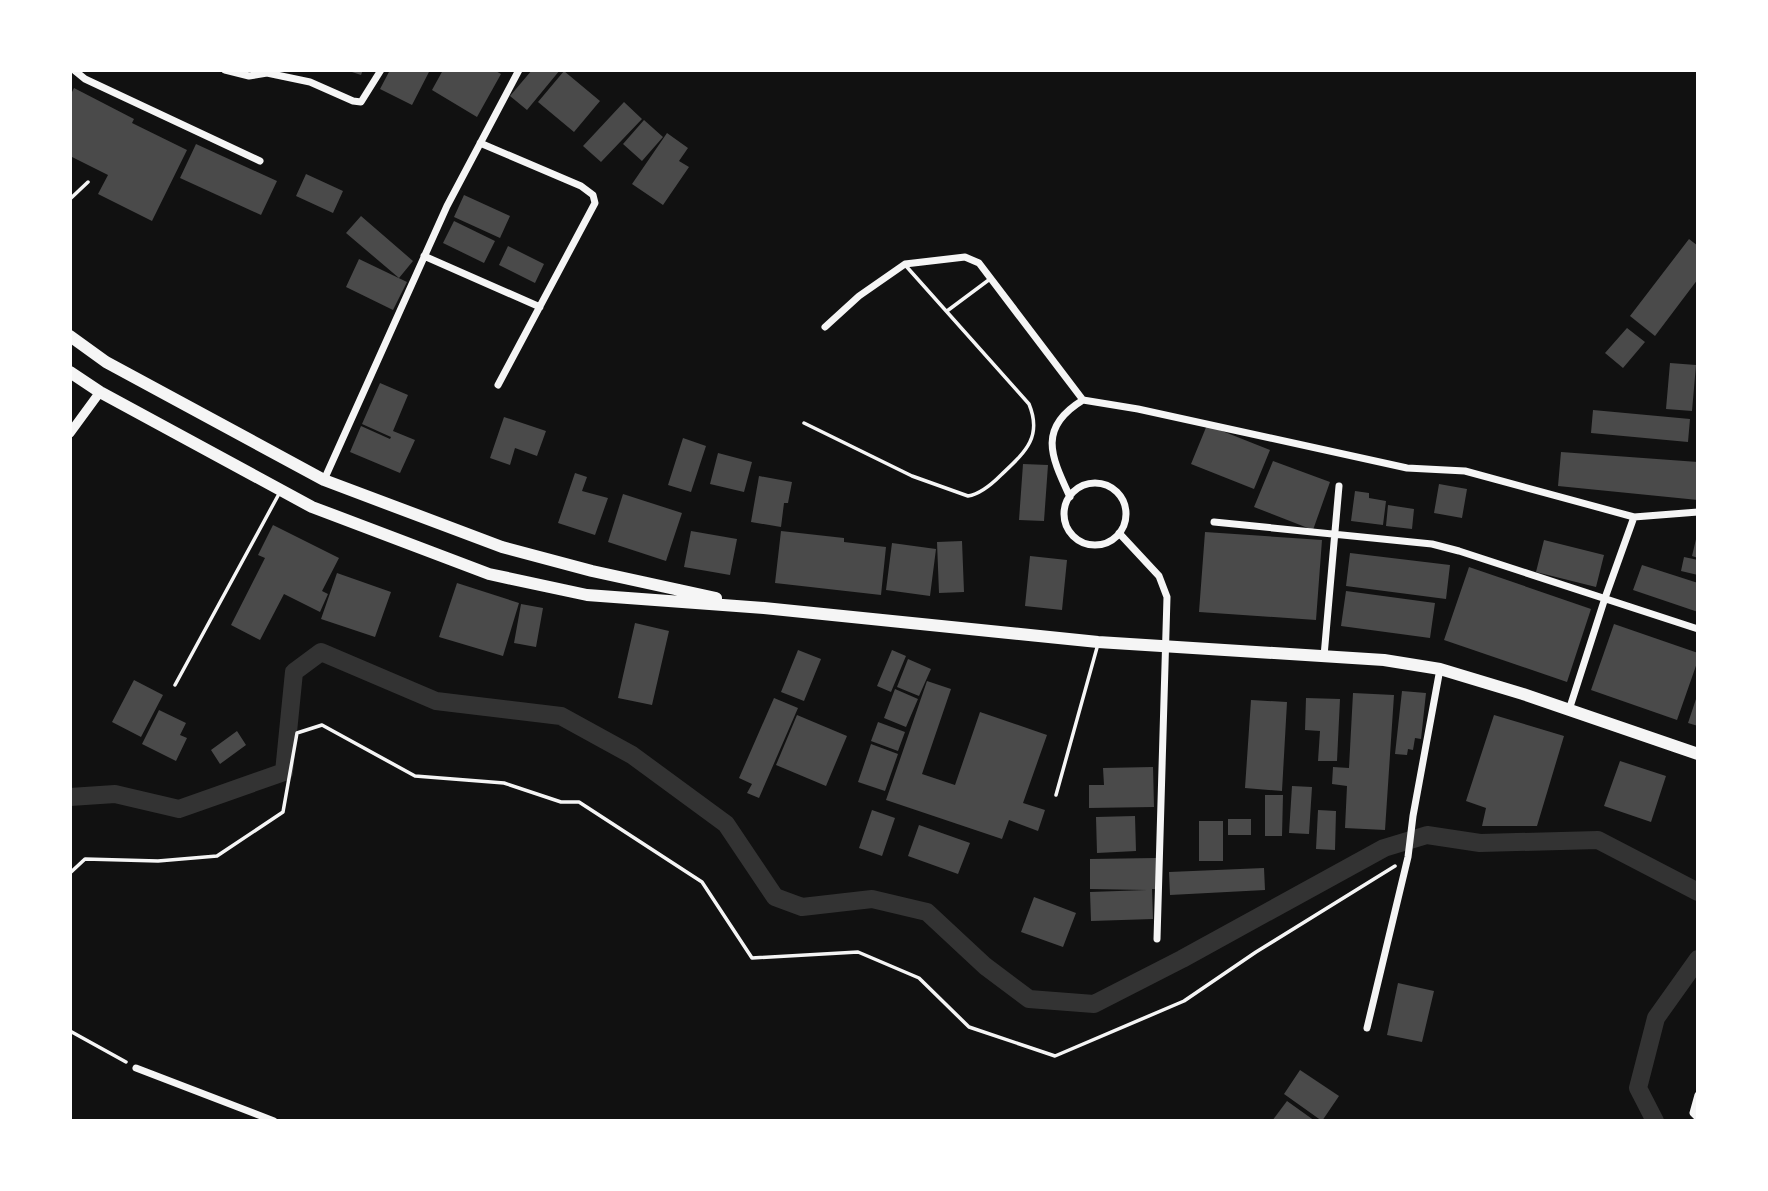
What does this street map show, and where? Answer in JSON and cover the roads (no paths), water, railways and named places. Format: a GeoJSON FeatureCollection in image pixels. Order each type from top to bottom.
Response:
{"type":"FeatureCollection","features":[{"type":"Feature","properties":{"kind":"main road"},"geometry":{"type":"LineString","coordinates":[[70,336],[106,362],[324,480],[502,547],[592,571],[764,608]]}},
{"type":"Feature","properties":{"kind":"main road"},"geometry":{"type":"LineString","coordinates":[[70,372],[100,392],[312,507],[489,574],[587,595],[764,608],[1098,642],[1384,660],[1440,669],[1698,754]]}},
{"type":"Feature","properties":{"kind":"main road"},"geometry":{"type":"LineString","coordinates":[[587,595],[592,571]]}},
{"type":"Feature","properties":{"kind":"street"},"geometry":{"type":"LineString","coordinates":[[74,70],[85,79],[260,161]]}},
{"type":"Feature","properties":{"kind":"street"},"geometry":{"type":"LineString","coordinates":[[225,70],[248,76],[267,73],[310,82],[361,102],[381,70]]}},
{"type":"Feature","properties":{"kind":"street"},"geometry":{"type":"LineString","coordinates":[[324,480],[447,206],[519,70]]}},
{"type":"Feature","properties":{"kind":"street"},"geometry":{"type":"LineString","coordinates":[[480,143],[582,186],[593,195],[595,203],[498,385]]}},
{"type":"Feature","properties":{"kind":"street"},"geometry":{"type":"LineString","coordinates":[[424,256],[540,307]]}},
{"type":"Feature","properties":{"kind":"street"},"geometry":{"type":"LineString","coordinates":[[825,327],[859,296],[905,264],[965,257],[979,263],[1083,400]]}},
{"type":"Feature","properties":{"kind":"street"},"geometry":{"type":"LineString","coordinates":[[70,433],[100,392]]}},
{"type":"Feature","properties":{"kind":"street"},"geometry":{"type":"LineString","coordinates":[[1070,497],[1055,466],[1052,448],[1055,425],[1073,406],[1083,400],[1138,409],[1407,468],[1465,471],[1634,517],[1698,512]]}},
{"type":"Feature","properties":{"kind":"street"},"geometry":{"type":"LineString","coordinates":[[1089,484],[1108,486],[1116,491],[1125,507],[1126,518],[1119,533],[1107,544],[1097,546],[1076,540],[1065,522],[1064,511],[1070,497],[1080,487],[1089,484]]}},
{"type":"Feature","properties":{"kind":"street"},"geometry":{"type":"LineString","coordinates":[[1324,656],[1339,486]]}},
{"type":"Feature","properties":{"kind":"street"},"geometry":{"type":"LineString","coordinates":[[1569,710],[1634,517]]}},
{"type":"Feature","properties":{"kind":"street"},"geometry":{"type":"LineString","coordinates":[[1214,522],[1432,544],[1698,629]]}},
{"type":"Feature","properties":{"kind":"street"},"geometry":{"type":"LineString","coordinates":[[1119,533],[1159,576],[1167,597],[1157,939]]}},
{"type":"Feature","properties":{"kind":"street"},"geometry":{"type":"LineString","coordinates":[[1367,1028],[1408,858],[1440,669]]}},
{"type":"Feature","properties":{"kind":"street"},"geometry":{"type":"LineString","coordinates":[[136,1068],[274,1121]]}},
{"type":"Feature","properties":{"kind":"street"},"geometry":{"type":"LineString","coordinates":[[1698,1095],[1693,1113],[1698,1118]]}},
{"type":"Feature","properties":{"kind":"street"},"geometry":{"type":"LineString","coordinates":[[250,1112],[251,1121]]}},
{"type":"Feature","properties":{"kind":"lane"},"geometry":{"type":"LineString","coordinates":[[70,200],[88,182]]}},
{"type":"Feature","properties":{"kind":"lane"},"geometry":{"type":"LineString","coordinates":[[804,423],[912,476],[963,494],[976,495],[1027,451],[1033,435],[1034,417],[1029,404],[905,264]]}},
{"type":"Feature","properties":{"kind":"lane"},"geometry":{"type":"LineString","coordinates":[[947,311],[991,278]]}},
{"type":"Feature","properties":{"kind":"lane"},"geometry":{"type":"LineString","coordinates":[[175,685],[281,490]]}},
{"type":"Feature","properties":{"kind":"lane"},"geometry":{"type":"LineString","coordinates":[[1056,795],[1098,642]]}},
{"type":"Feature","properties":{"kind":"waterway"},"geometry":{"type":"LineString","coordinates":[[70,797],[115,794],[179,809],[284,772],[294,672],[321,652],[436,701],[561,716],[632,755],[726,824],[775,897],[802,907],[872,899],[927,912],[985,966],[1029,999],[1094,1004],[1384,848],[1427,835],[1480,843],[1598,840],[1698,892]]}},
{"type":"Feature","properties":{"kind":"waterway"},"geometry":{"type":"LineString","coordinates":[[1655,1121],[1638,1088],[1656,1018],[1698,959]]}}]}
